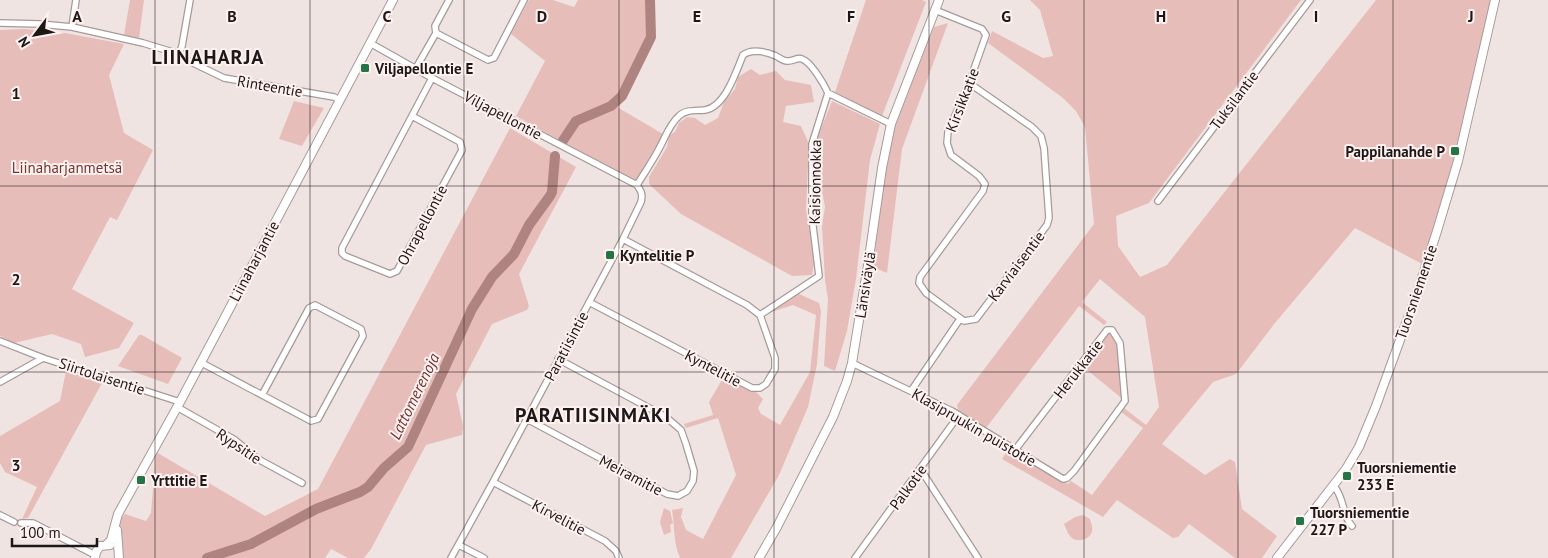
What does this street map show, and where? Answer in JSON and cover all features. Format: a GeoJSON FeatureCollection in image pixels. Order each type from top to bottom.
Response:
{"type":"FeatureCollection","features":[{"type":"Feature","properties":{"kind":"main road","name":"Liinaharjantie"},"geometry":{"type":"LineString","coordinates":[[95,557],[98,549],[111,540],[118,514],[393,0]]}},
{"type":"Feature","properties":{"kind":"main road","name":"Länsiväylä"},"geometry":{"type":"LineString","coordinates":[[759,558],[777,527],[833,417],[852,363],[882,168],[891,124],[939,0]]}},
{"type":"Feature","properties":{"kind":"main road","name":"Tuorsniementie"},"geometry":{"type":"LineString","coordinates":[[1277,558],[1334,486],[1359,447],[1387,378],[1428,261],[1458,162],[1495,0]]}},
{"type":"Feature","properties":{"kind":"main road","name":"Liinaharjantie"},"geometry":{"type":"LineString","coordinates":[[116,523],[118,554]]}},
{"type":"Feature","properties":{"kind":"main road"},"geometry":{"type":"LineString","coordinates":[[106,544],[112,546],[118,554]]}},
{"type":"Feature","properties":{"kind":"street"},"geometry":{"type":"LineString","coordinates":[[72,28],[76,0]]}},
{"type":"Feature","properties":{"kind":"street"},"geometry":{"type":"LineString","coordinates":[[179,54],[190,0]]}},
{"type":"Feature","properties":{"kind":"street"},"geometry":{"type":"LineString","coordinates":[[416,68],[436,33],[435,26],[449,0]]}},
{"type":"Feature","properties":{"kind":"street"},"geometry":{"type":"LineString","coordinates":[[436,33],[488,60],[494,58],[524,0]]}},
{"type":"Feature","properties":{"kind":"street","name":"Tuksilantie"},"geometry":{"type":"LineString","coordinates":[[1158,200],[1310,0]]}},
{"type":"Feature","properties":{"kind":"street","name":"Kirsikkatie"},"geometry":{"type":"LineString","coordinates":[[935,10],[984,31],[986,38],[948,132],[946,143],[951,155],[979,176],[985,184],[983,191],[920,277],[919,283],[926,293],[960,319]]}},
{"type":"Feature","properties":{"kind":"street","name":"Rinteentie"},"geometry":{"type":"LineString","coordinates":[[0,23],[40,24],[72,28],[143,43],[179,54],[224,78],[334,97],[340,100]]}},
{"type":"Feature","properties":{"kind":"street","name":"Viljapellontie"},"geometry":{"type":"LineString","coordinates":[[370,43],[432,78],[637,185]]}},
{"type":"Feature","properties":{"kind":"street"},"geometry":{"type":"LineString","coordinates":[[637,185],[660,147],[668,129],[678,116],[690,111],[712,108],[718,104],[730,85],[743,55],[747,52],[756,51],[769,54],[786,62],[798,58],[803,59],[828,93],[891,124]]}},
{"type":"Feature","properties":{"kind":"street","name":"Ohrapellontie"},"geometry":{"type":"LineString","coordinates":[[412,116],[460,142],[462,150],[397,271],[390,274],[345,256],[342,253],[342,248],[432,78]]}},
{"type":"Feature","properties":{"kind":"street","name":"Karviaisentie"},"geometry":{"type":"LineString","coordinates":[[960,319],[964,321],[976,320],[1047,225],[1048,218],[1044,148],[1041,136],[1032,127],[969,82]]}},
{"type":"Feature","properties":{"kind":"street","name":"Kaisionnokka"},"geometry":{"type":"LineString","coordinates":[[760,315],[820,276],[812,218],[812,144],[828,93]]}},
{"type":"Feature","properties":{"kind":"street","name":"Paratiisintie"},"geometry":{"type":"LineString","coordinates":[[451,558],[623,239],[641,202],[641,191],[637,185]]}},
{"type":"Feature","properties":{"kind":"street"},"geometry":{"type":"LineString","coordinates":[[623,239],[746,305],[760,315]]}},
{"type":"Feature","properties":{"kind":"street","name":"Kyntelitie"},"geometry":{"type":"LineString","coordinates":[[589,302],[752,388],[760,388],[766,384],[775,369],[775,358],[760,315]]}},
{"type":"Feature","properties":{"kind":"street"},"geometry":{"type":"LineString","coordinates":[[200,362],[262,395],[311,421],[318,419],[363,336],[361,329],[315,305],[309,308],[262,395]]}},
{"type":"Feature","properties":{"kind":"street"},"geometry":{"type":"LineString","coordinates":[[911,391],[960,319]]}},
{"type":"Feature","properties":{"kind":"street","name":"Herukkatie"},"geometry":{"type":"LineString","coordinates":[[1015,450],[1107,330],[1112,330],[1120,343],[1125,402],[1068,478]]}},
{"type":"Feature","properties":{"kind":"street"},"geometry":{"type":"LineString","coordinates":[[0,341],[44,358]]}},
{"type":"Feature","properties":{"kind":"street","name":"Siirtolaisentie"},"geometry":{"type":"LineString","coordinates":[[0,382],[44,358],[178,405]]}},
{"type":"Feature","properties":{"kind":"street","name":"Meiramitie"},"geometry":{"type":"LineString","coordinates":[[527,419],[668,494],[678,496],[687,491],[693,481],[694,471],[686,444],[680,430],[666,417],[558,359]]}},
{"type":"Feature","properties":{"kind":"street","name":"Klasipruukin puistotie"},"geometry":{"type":"LineString","coordinates":[[852,363],[959,415],[1063,478],[1068,478]]}},
{"type":"Feature","properties":{"kind":"street","name":"Rypsitie"},"geometry":{"type":"LineString","coordinates":[[178,405],[235,440],[258,459],[302,483]]}},
{"type":"Feature","properties":{"kind":"street","name":"Palkotie"},"geometry":{"type":"LineString","coordinates":[[859,556],[959,415]]}},
{"type":"Feature","properties":{"kind":"street"},"geometry":{"type":"LineString","coordinates":[[921,470],[978,558]]}},
{"type":"Feature","properties":{"kind":"street","name":"Kirvelitie"},"geometry":{"type":"LineString","coordinates":[[493,482],[604,541],[616,551],[619,558]]}},
{"type":"Feature","properties":{"kind":"street"},"geometry":{"type":"LineString","coordinates":[[1334,486],[1341,497],[1347,519],[1352,526]]}},
{"type":"Feature","properties":{"kind":"street"},"geometry":{"type":"LineString","coordinates":[[0,515],[14,522]]}},
{"type":"Feature","properties":{"kind":"street"},"geometry":{"type":"LineString","coordinates":[[21,523],[33,524],[95,557]]}},
{"type":"Feature","properties":{"kind":"street"},"geometry":{"type":"LineString","coordinates":[[459,545],[484,558]]}},
{"type":"Feature","properties":{"kind":"green space"},"geometry":{"type":"Polygon","coordinates":[[[130,0],[144,0],[139,38],[124,35],[130,0]]]}},
{"type":"Feature","properties":{"kind":"green space"},"geometry":{"type":"Polygon","coordinates":[[[529,0],[553,0],[574,7],[578,0],[648,0],[648,38],[628,81],[616,98],[582,116],[571,125],[560,141],[516,116],[545,61],[511,34],[529,0]]]}},
{"type":"Feature","properties":{"kind":"green space"},"geometry":{"type":"Polygon","coordinates":[[[866,0],[922,0],[926,2],[882,116],[835,92],[866,0]]]}},
{"type":"Feature","properties":{"kind":"green space"},"geometry":{"type":"Polygon","coordinates":[[[1030,0],[1301,0],[1149,203],[1116,216],[1118,246],[1140,277],[1167,265],[1376,0],[1492,0],[1460,133],[1422,264],[1355,228],[1275,323],[1236,374],[1213,382],[1162,444],[1205,475],[1230,459],[1235,462],[1242,509],[1277,536],[1262,558],[1235,558],[1189,524],[1178,537],[1173,538],[1117,500],[1103,517],[1002,459],[1008,450],[1068,484],[1071,481],[1092,495],[1143,428],[1121,412],[1124,408],[1146,425],[1159,407],[1145,317],[1100,279],[1082,302],[1107,322],[1104,325],[1079,306],[986,428],[958,410],[957,405],[1094,224],[1085,127],[1076,111],[1063,98],[988,43],[992,31],[1043,58],[1053,56],[1040,10],[1030,0]]]}},
{"type":"Feature","properties":{"kind":"green space"},"geometry":{"type":"Polygon","coordinates":[[[948,23],[902,149],[887,273],[873,267],[887,157],[893,129],[934,27],[948,23]]]}},
{"type":"Feature","properties":{"kind":"green space","name":"Liinaharjanmetsä"},"geometry":{"type":"Polygon","coordinates":[[[25,29],[65,33],[124,44],[109,75],[124,133],[153,150],[117,220],[110,217],[72,289],[134,323],[119,348],[85,357],[81,344],[52,334],[14,343],[0,336],[0,30],[25,29]]]}},
{"type":"Feature","properties":{"kind":"green space"},"geometry":{"type":"Polygon","coordinates":[[[751,69],[760,75],[776,71],[785,80],[811,85],[814,102],[786,106],[783,122],[801,126],[809,144],[806,210],[815,258],[812,275],[792,276],[681,214],[649,184],[649,177],[667,147],[669,135],[675,132],[679,123],[687,117],[695,118],[705,125],[718,118],[724,102],[735,89],[738,77],[751,69]]]}},
{"type":"Feature","properties":{"kind":"green space"},"geometry":{"type":"Polygon","coordinates":[[[294,101],[324,108],[302,146],[279,139],[294,101]]]}},
{"type":"Feature","properties":{"kind":"green space"},"geometry":{"type":"Polygon","coordinates":[[[832,101],[880,124],[870,160],[856,279],[847,331],[835,371],[824,366],[828,299],[822,226],[825,207],[819,176],[817,139],[832,101]]]}},
{"type":"Feature","properties":{"kind":"green space"},"geometry":{"type":"Polygon","coordinates":[[[617,107],[663,134],[639,178],[633,180],[565,144],[578,124],[617,107]]]}},
{"type":"Feature","properties":{"kind":"green space"},"geometry":{"type":"Polygon","coordinates":[[[510,128],[576,167],[519,274],[529,306],[527,310],[492,324],[456,394],[463,426],[462,435],[426,445],[371,549],[364,558],[348,558],[331,549],[325,558],[120,558],[117,523],[125,514],[146,521],[151,513],[156,452],[265,516],[318,489],[510,128]]]}},
{"type":"Feature","properties":{"kind":"green space"},"geometry":{"type":"Polygon","coordinates":[[[797,293],[819,303],[821,311],[817,364],[808,407],[779,475],[731,558],[680,558],[675,540],[672,510],[683,508],[681,517],[686,530],[703,539],[736,475],[718,418],[686,428],[684,424],[713,415],[709,402],[723,378],[755,391],[763,399],[758,408],[761,414],[780,425],[810,372],[816,315],[793,305],[765,314],[797,293]]]}},
{"type":"Feature","properties":{"kind":"green space"},"geometry":{"type":"Polygon","coordinates":[[[1107,330],[1118,337],[1125,401],[1081,365],[1107,330]]]}},
{"type":"Feature","properties":{"kind":"green space"},"geometry":{"type":"Polygon","coordinates":[[[139,335],[182,358],[168,384],[118,366],[139,335]]]}},
{"type":"Feature","properties":{"kind":"green space"},"geometry":{"type":"Polygon","coordinates":[[[66,371],[102,383],[28,518],[22,519],[37,487],[5,472],[0,463],[0,436],[60,401],[66,371]]]}},
{"type":"Feature","properties":{"kind":"green space"},"geometry":{"type":"Polygon","coordinates":[[[664,508],[670,511],[673,523],[670,525],[671,532],[664,535],[660,522],[664,508]]]}},
{"type":"Feature","properties":{"kind":"green space"},"geometry":{"type":"Polygon","coordinates":[[[1083,515],[1090,519],[1091,534],[1084,539],[1072,538],[1064,524],[1075,517],[1083,515]]]}},
{"type":"Feature","properties":{"kind":"waterway","name":"Lattomerenoja"},"geometry":{"type":"LineString","coordinates":[[562,142],[576,121],[611,106],[622,96],[651,37],[650,0]]}},
{"type":"Feature","properties":{"kind":"waterway","name":"Lattomerenoja"},"geometry":{"type":"LineString","coordinates":[[207,558],[251,544],[316,509],[360,492],[368,487],[384,468],[408,447],[472,309],[492,277],[514,254],[529,225],[550,196],[555,156]]}},
{"type":"Feature","properties":{"kind":"place","name":"Viljapellontie E"},"geometry":{"type":"Point","coordinates":[365,68]}},
{"type":"Feature","properties":{"kind":"place","name":"Pappilanahde P"},"geometry":{"type":"Point","coordinates":[1455,151]}},
{"type":"Feature","properties":{"kind":"place","name":"Kyntelitie P"},"geometry":{"type":"Point","coordinates":[610,255]}},
{"type":"Feature","properties":{"kind":"place","name":"Tuorsniementie 233 E"},"geometry":{"type":"Point","coordinates":[1347,476]}},
{"type":"Feature","properties":{"kind":"place","name":"Yrttitie E"},"geometry":{"type":"Point","coordinates":[141,480]}},
{"type":"Feature","properties":{"kind":"place","name":"Tuorsniementie 227 P"},"geometry":{"type":"Point","coordinates":[1300,521]}},
{"type":"Feature","properties":{"kind":"district","name":"LIINAHARJA"},"geometry":{"type":"Point","coordinates":[208,57]}},
{"type":"Feature","properties":{"kind":"district","name":"PARATIISINMÄKI"},"geometry":{"type":"Point","coordinates":[593,415]}}]}
